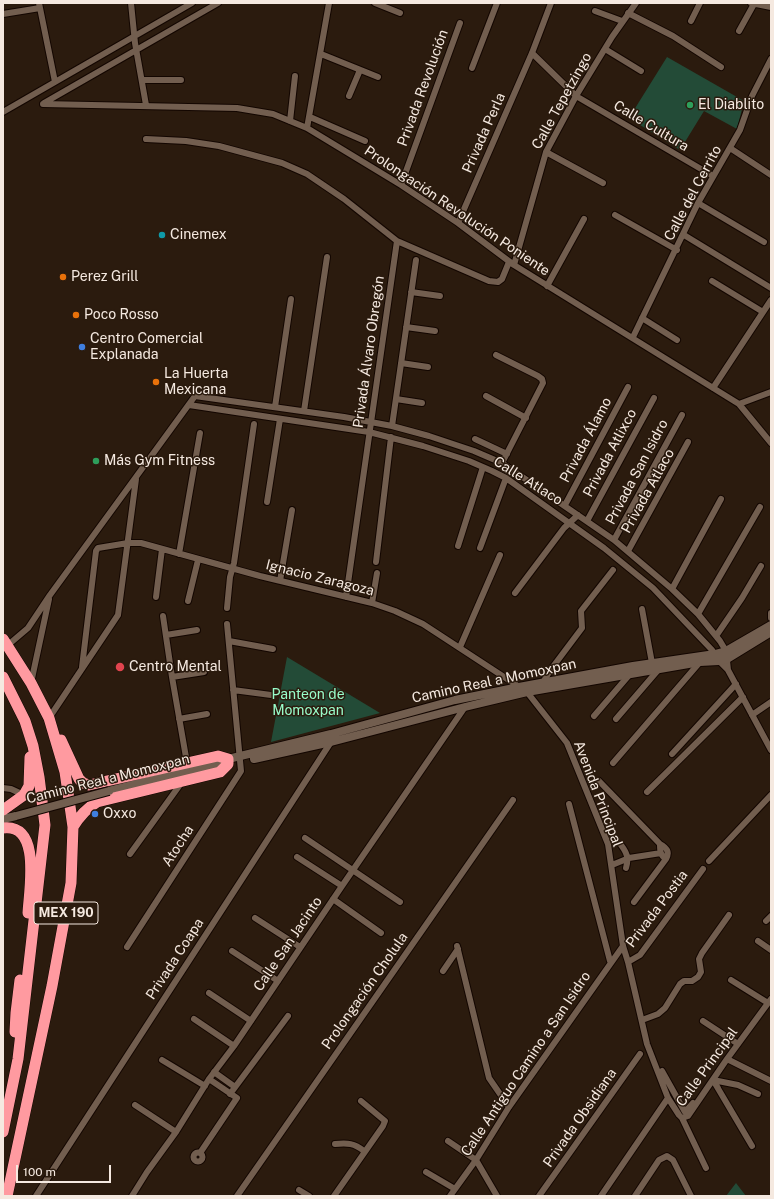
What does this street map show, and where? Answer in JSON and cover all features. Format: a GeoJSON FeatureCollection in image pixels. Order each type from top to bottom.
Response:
{"type":"FeatureCollection","features":[{"type":"Feature","properties":{"kind":"highway","name":"MEX 190"},"geometry":{"type":"LineString","coordinates":[[5,642],[31,683],[49,718],[65,772],[73,827],[71,883],[52,986],[7,1196]]}},
{"type":"Feature","properties":{"kind":"highway","name":"MEX 190"},"geometry":{"type":"LineString","coordinates":[[3,677],[24,721],[37,761],[45,825],[18,1059],[4,1117],[3,1132]]}},
{"type":"Feature","properties":{"kind":"highway"},"geometry":{"type":"LineString","coordinates":[[49,718],[60,738],[77,776],[86,784],[92,785],[218,756],[225,762],[220,772],[96,802],[90,806],[73,827]]}},
{"type":"Feature","properties":{"kind":"highway"},"geometry":{"type":"LineString","coordinates":[[3,810],[24,795],[29,786],[30,750],[24,721]]}},
{"type":"Feature","properties":{"kind":"highway"},"geometry":{"type":"LineString","coordinates":[[3,828],[12,828],[21,834],[28,845],[31,856],[26,940],[16,1013],[15,1042],[18,1059]]}},
{"type":"Feature","properties":{"kind":"highway"},"geometry":{"type":"LineString","coordinates":[[15,1196],[28,1120],[27,1099]]}},
{"type":"Feature","properties":{"kind":"street"},"geometry":{"type":"LineString","coordinates":[[131,3],[146,106]]}},
{"type":"Feature","properties":{"kind":"street"},"geometry":{"type":"LineString","coordinates":[[3,112],[192,3]]}},
{"type":"Feature","properties":{"kind":"street"},"geometry":{"type":"LineString","coordinates":[[137,50],[218,3]]}},
{"type":"Feature","properties":{"kind":"street"},"geometry":{"type":"LineString","coordinates":[[307,128],[329,3]]}},
{"type":"Feature","properties":{"kind":"street"},"geometry":{"type":"LineString","coordinates":[[375,3],[400,13]]}},
{"type":"Feature","properties":{"kind":"street"},"geometry":{"type":"LineString","coordinates":[[472,68],[497,3]]}},
{"type":"Feature","properties":{"kind":"street","name":"Privada Perla"},"geometry":{"type":"LineString","coordinates":[[458,222],[532,53],[551,3]]}},
{"type":"Feature","properties":{"kind":"street","name":"Calle Tepetzingo"},"geometry":{"type":"LineString","coordinates":[[511,264],[546,152],[576,96],[604,49],[622,21],[636,3]]}},
{"type":"Feature","properties":{"kind":"street"},"geometry":{"type":"LineString","coordinates":[[692,21],[700,3]]}},
{"type":"Feature","properties":{"kind":"street"},"geometry":{"type":"LineString","coordinates":[[739,31],[752,3],[771,7]]}},
{"type":"Feature","properties":{"kind":"street"},"geometry":{"type":"LineString","coordinates":[[3,14],[39,6],[55,82]]}},
{"type":"Feature","properties":{"kind":"street"},"geometry":{"type":"LineString","coordinates":[[595,11],[622,21]]}},
{"type":"Feature","properties":{"kind":"street"},"geometry":{"type":"LineString","coordinates":[[628,13],[673,36],[721,67]]}},
{"type":"Feature","properties":{"kind":"street","name":"Privada Revolución"},"geometry":{"type":"LineString","coordinates":[[401,185],[460,23]]}},
{"type":"Feature","properties":{"kind":"street"},"geometry":{"type":"LineString","coordinates":[[604,49],[641,71]]}},
{"type":"Feature","properties":{"kind":"street","name":"Prolongación Revolución Poniente"},"geometry":{"type":"LineString","coordinates":[[137,50],[43,104],[237,108],[273,114],[307,128],[401,185],[458,222],[511,264],[739,404],[771,443]]}},
{"type":"Feature","properties":{"kind":"street","name":"Calle Cultura"},"geometry":{"type":"LineString","coordinates":[[532,53],[576,96],[713,176]]}},
{"type":"Feature","properties":{"kind":"street"},"geometry":{"type":"LineString","coordinates":[[321,54],[378,77]]}},
{"type":"Feature","properties":{"kind":"street","name":"Calle del Cerrito"},"geometry":{"type":"LineString","coordinates":[[632,337],[684,235],[698,203],[730,148],[744,120],[756,87],[771,59]]}},
{"type":"Feature","properties":{"kind":"street"},"geometry":{"type":"LineString","coordinates":[[349,96],[360,70]]}},
{"type":"Feature","properties":{"kind":"street"},"geometry":{"type":"LineString","coordinates":[[290,121],[295,76]]}},
{"type":"Feature","properties":{"kind":"street"},"geometry":{"type":"LineString","coordinates":[[142,80],[181,80]]}},
{"type":"Feature","properties":{"kind":"street"},"geometry":{"type":"LineString","coordinates":[[310,117],[365,141]]}},
{"type":"Feature","properties":{"kind":"street"},"geometry":{"type":"LineString","coordinates":[[146,139],[186,141],[219,146],[282,163],[307,174],[344,199],[397,241],[494,282],[498,282],[502,279],[511,264]]}},
{"type":"Feature","properties":{"kind":"street"},"geometry":{"type":"LineString","coordinates":[[730,148],[771,175]]}},
{"type":"Feature","properties":{"kind":"street"},"geometry":{"type":"LineString","coordinates":[[546,152],[603,183]]}},
{"type":"Feature","properties":{"kind":"street"},"geometry":{"type":"LineString","coordinates":[[698,203],[764,242]]}},
{"type":"Feature","properties":{"kind":"street"},"geometry":{"type":"LineString","coordinates":[[615,215],[676,250]]}},
{"type":"Feature","properties":{"kind":"street"},"geometry":{"type":"LineString","coordinates":[[547,286],[584,219]]}},
{"type":"Feature","properties":{"kind":"street"},"geometry":{"type":"LineString","coordinates":[[684,235],[771,288]]}},
{"type":"Feature","properties":{"kind":"street","name":"Privada Álvaro Obregón"},"geometry":{"type":"LineString","coordinates":[[346,597],[397,241]]}},
{"type":"Feature","properties":{"kind":"street"},"geometry":{"type":"LineString","coordinates":[[304,411],[327,256]]}},
{"type":"Feature","properties":{"kind":"street"},"geometry":{"type":"LineString","coordinates":[[392,426],[416,260]]}},
{"type":"Feature","properties":{"kind":"street"},"geometry":{"type":"LineString","coordinates":[[712,281],[763,312]]}},
{"type":"Feature","properties":{"kind":"street"},"geometry":{"type":"LineString","coordinates":[[411,292],[440,296]]}},
{"type":"Feature","properties":{"kind":"street"},"geometry":{"type":"LineString","coordinates":[[275,407],[291,300]]}},
{"type":"Feature","properties":{"kind":"street"},"geometry":{"type":"LineString","coordinates":[[713,388],[771,300]]}},
{"type":"Feature","properties":{"kind":"street"},"geometry":{"type":"LineString","coordinates":[[642,318],[677,340]]}},
{"type":"Feature","properties":{"kind":"street"},"geometry":{"type":"LineString","coordinates":[[406,327],[434,331]]}},
{"type":"Feature","properties":{"kind":"street"},"geometry":{"type":"LineString","coordinates":[[496,355],[542,379],[543,386],[502,463]]}},
{"type":"Feature","properties":{"kind":"street"},"geometry":{"type":"LineString","coordinates":[[401,363],[428,367]]}},
{"type":"Feature","properties":{"kind":"street","name":"Privada Álamo"},"geometry":{"type":"LineString","coordinates":[[565,505],[628,387]]}},
{"type":"Feature","properties":{"kind":"street"},"geometry":{"type":"LineString","coordinates":[[739,404],[771,392]]}},
{"type":"Feature","properties":{"kind":"street","name":"Calle Atlaco"},"geometry":{"type":"LineString","coordinates":[[722,656],[653,588],[599,543],[506,478],[483,467],[469,461],[391,437],[369,432],[189,405],[195,396],[371,421],[429,436],[474,451],[502,463],[614,540],[672,589],[698,614],[716,636],[728,670],[771,750]]}},
{"type":"Feature","properties":{"kind":"street"},"geometry":{"type":"LineString","coordinates":[[486,396],[526,418]]}},
{"type":"Feature","properties":{"kind":"street","name":"Privada Atlixco"},"geometry":{"type":"LineString","coordinates":[[587,520],[654,398]]}},
{"type":"Feature","properties":{"kind":"street"},"geometry":{"type":"LineString","coordinates":[[396,399],[422,403]]}},
{"type":"Feature","properties":{"kind":"street"},"geometry":{"type":"LineString","coordinates":[[5,642],[28,628],[50,595],[189,405]]}},
{"type":"Feature","properties":{"kind":"street"},"geometry":{"type":"LineString","coordinates":[[265,417],[267,406]]}},
{"type":"Feature","properties":{"kind":"street","name":"Privada San Isidro"},"geometry":{"type":"LineString","coordinates":[[614,540],[682,415]]}},
{"type":"Feature","properties":{"kind":"street"},"geometry":{"type":"LineString","coordinates":[[266,502],[280,419]]}},
{"type":"Feature","properties":{"kind":"street"},"geometry":{"type":"LineString","coordinates":[[227,608],[230,577],[233,569],[254,424]]}},
{"type":"Feature","properties":{"kind":"street"},"geometry":{"type":"LineString","coordinates":[[179,554],[200,433]]}},
{"type":"Feature","properties":{"kind":"street"},"geometry":{"type":"LineString","coordinates":[[376,562],[391,437]]}},
{"type":"Feature","properties":{"kind":"street"},"geometry":{"type":"LineString","coordinates":[[475,439],[507,454]]}},
{"type":"Feature","properties":{"kind":"street","name":"Privada Atlaco"},"geometry":{"type":"LineString","coordinates":[[628,551],[688,442]]}},
{"type":"Feature","properties":{"kind":"street"},"geometry":{"type":"LineString","coordinates":[[469,461],[474,451]]}},
{"type":"Feature","properties":{"kind":"street"},"geometry":{"type":"LineString","coordinates":[[458,546],[483,467]]}},
{"type":"Feature","properties":{"kind":"street"},"geometry":{"type":"LineString","coordinates":[[49,718],[118,615],[136,478]]}},
{"type":"Feature","properties":{"kind":"street"},"geometry":{"type":"LineString","coordinates":[[480,548],[506,478]]}},
{"type":"Feature","properties":{"kind":"street"},"geometry":{"type":"LineString","coordinates":[[672,589],[721,499]]}},
{"type":"Feature","properties":{"kind":"street"},"geometry":{"type":"LineString","coordinates":[[698,614],[760,507]]}},
{"type":"Feature","properties":{"kind":"street"},"geometry":{"type":"LineString","coordinates":[[280,581],[292,510]]}},
{"type":"Feature","properties":{"kind":"street"},"geometry":{"type":"LineString","coordinates":[[515,593],[570,522],[578,514]]}},
{"type":"Feature","properties":{"kind":"street","name":"Ignacio Zaragoza"},"geometry":{"type":"LineString","coordinates":[[82,667],[96,551],[98,548],[128,542],[141,543],[198,560],[395,610],[423,624],[519,687]]}},
{"type":"Feature","properties":{"kind":"street"},"geometry":{"type":"LineString","coordinates":[[156,597],[162,549]]}},
{"type":"Feature","properties":{"kind":"street"},"geometry":{"type":"LineString","coordinates":[[460,648],[500,555]]}},
{"type":"Feature","properties":{"kind":"street"},"geometry":{"type":"LineString","coordinates":[[188,601],[198,560]]}},
{"type":"Feature","properties":{"kind":"street"},"geometry":{"type":"LineString","coordinates":[[716,636],[742,598],[761,566]]}},
{"type":"Feature","properties":{"kind":"street"},"geometry":{"type":"LineString","coordinates":[[544,681],[582,628],[581,612],[613,570]]}},
{"type":"Feature","properties":{"kind":"street"},"geometry":{"type":"LineString","coordinates":[[372,603],[377,573]]}},
{"type":"Feature","properties":{"kind":"street"},"geometry":{"type":"LineString","coordinates":[[653,588],[660,579]]}},
{"type":"Feature","properties":{"kind":"street"},"geometry":{"type":"LineString","coordinates":[[31,683],[50,595]]}},
{"type":"Feature","properties":{"kind":"street"},"geometry":{"type":"LineString","coordinates":[[642,609],[652,663]]}},
{"type":"Feature","properties":{"kind":"street"},"geometry":{"type":"LineString","coordinates":[[771,613],[771,618]]}},
{"type":"Feature","properties":{"kind":"street"},"geometry":{"type":"LineString","coordinates":[[163,616],[178,719],[187,763]]}},
{"type":"Feature","properties":{"kind":"street"},"geometry":{"type":"LineString","coordinates":[[227,624],[241,759]]}},
{"type":"Feature","properties":{"kind":"street","name":"Camino Real a Momoxpan"},"geometry":{"type":"LineString","coordinates":[[3,819],[225,762],[527,692],[632,671],[652,663],[722,656],[771,625]]}},
{"type":"Feature","properties":{"kind":"street"},"geometry":{"type":"LineString","coordinates":[[166,635],[197,630]]}},
{"type":"Feature","properties":{"kind":"street","name":"Camino Real a Momoxpan"},"geometry":{"type":"LineString","coordinates":[[331,738],[456,700],[544,681],[659,669],[700,662],[722,656],[771,632]]}},
{"type":"Feature","properties":{"kind":"street"},"geometry":{"type":"LineString","coordinates":[[229,641],[273,649]]}},
{"type":"Feature","properties":{"kind":"street"},"geometry":{"type":"LineString","coordinates":[[612,763],[700,662]]}},
{"type":"Feature","properties":{"kind":"street"},"geometry":{"type":"LineString","coordinates":[[616,719],[659,669]]}},
{"type":"Feature","properties":{"kind":"street"},"geometry":{"type":"LineString","coordinates":[[594,716],[632,671]]}},
{"type":"Feature","properties":{"kind":"street"},"geometry":{"type":"LineString","coordinates":[[172,677],[204,672]]}},
{"type":"Feature","properties":{"kind":"street"},"geometry":{"type":"LineString","coordinates":[[672,754],[736,684]]}},
{"type":"Feature","properties":{"kind":"street","name":"Avenida Principal"},"geometry":{"type":"LineString","coordinates":[[519,687],[527,692],[567,743],[608,844],[623,946],[642,1020]]}},
{"type":"Feature","properties":{"kind":"street"},"geometry":{"type":"LineString","coordinates":[[233,690],[271,695]]}},
{"type":"Feature","properties":{"kind":"street"},"geometry":{"type":"LineString","coordinates":[[647,792],[743,697]]}},
{"type":"Feature","properties":{"kind":"street"},"geometry":{"type":"LineString","coordinates":[[752,715],[771,702]]}},
{"type":"Feature","properties":{"kind":"street","name":"Calle San Jacinto"},"geometry":{"type":"LineString","coordinates":[[132,1196],[147,1172],[176,1132],[209,1079],[234,1046],[300,947],[465,707]]}},
{"type":"Feature","properties":{"kind":"street"},"geometry":{"type":"LineString","coordinates":[[178,719],[207,714]]}},
{"type":"Feature","properties":{"kind":"street","name":"Privada Coapa"},"geometry":{"type":"LineString","coordinates":[[36,1196],[331,738]]}},
{"type":"Feature","properties":{"kind":"street","name":"Atocha"},"geometry":{"type":"LineString","coordinates":[[127,947],[241,771],[241,759]]}},
{"type":"Feature","properties":{"kind":"street"},"geometry":{"type":"LineString","coordinates":[[130,854],[182,781]]}},
{"type":"Feature","properties":{"kind":"street"},"geometry":{"type":"LineString","coordinates":[[599,781],[660,844],[667,847],[668,852],[666,859],[634,902]]}},
{"type":"Feature","properties":{"kind":"street"},"geometry":{"type":"LineString","coordinates":[[3,788],[11,789],[24,795]]}},
{"type":"Feature","properties":{"kind":"street"},"geometry":{"type":"LineString","coordinates":[[709,861],[771,795]]}},
{"type":"Feature","properties":{"kind":"street","name":"Prolongación Cholula"},"geometry":{"type":"LineString","coordinates":[[237,1196],[513,800]]}},
{"type":"Feature","properties":{"kind":"street"},"geometry":{"type":"LineString","coordinates":[[569,804],[610,961]]}},
{"type":"Feature","properties":{"kind":"street"},"geometry":{"type":"LineString","coordinates":[[306,838],[400,902]]}},
{"type":"Feature","properties":{"kind":"street"},"geometry":{"type":"LineString","coordinates":[[660,844],[661,853],[666,859]]}},
{"type":"Feature","properties":{"kind":"street"},"geometry":{"type":"LineString","coordinates":[[621,845],[626,852],[626,868]]}},
{"type":"Feature","properties":{"kind":"street"},"geometry":{"type":"LineString","coordinates":[[612,865],[626,860],[661,853]]}},
{"type":"Feature","properties":{"kind":"street"},"geometry":{"type":"LineString","coordinates":[[297,857],[342,886]]}},
{"type":"Feature","properties":{"kind":"street","name":"Privada Postia"},"geometry":{"type":"LineString","coordinates":[[628,962],[640,955],[702,869]]}},
{"type":"Feature","properties":{"kind":"street"},"geometry":{"type":"LineString","coordinates":[[333,899],[382,933]]}},
{"type":"Feature","properties":{"kind":"street"},"geometry":{"type":"LineString","coordinates":[[642,1020],[658,1014],[665,1008],[680,984],[684,981],[692,981],[698,977],[701,972],[700,959],[702,953],[729,915]]}},
{"type":"Feature","properties":{"kind":"street"},"geometry":{"type":"LineString","coordinates":[[255,918],[300,947]]}},
{"type":"Feature","properties":{"kind":"street"},"geometry":{"type":"LineString","coordinates":[[758,941],[771,950]]}},
{"type":"Feature","properties":{"kind":"street","name":"Calle Antiguo Camino a San Isidro"},"geometry":{"type":"LineString","coordinates":[[450,1196],[476,1160],[509,1107],[610,961],[623,946]]}},
{"type":"Feature","properties":{"kind":"street"},"geometry":{"type":"LineString","coordinates":[[443,971],[458,947],[488,1078],[509,1107]]}},
{"type":"Feature","properties":{"kind":"street"},"geometry":{"type":"LineString","coordinates":[[232,951],[278,981]]}},
{"type":"Feature","properties":{"kind":"street"},"geometry":{"type":"LineString","coordinates":[[731,980],[770,1001]]}},
{"type":"Feature","properties":{"kind":"street"},"geometry":{"type":"LineString","coordinates":[[209,993],[251,1021]]}},
{"type":"Feature","properties":{"kind":"street","name":"Calle Principal"},"geometry":{"type":"LineString","coordinates":[[642,1020],[647,1044],[668,1098],[682,1118],[688,1116],[737,1043],[770,1001]]}},
{"type":"Feature","properties":{"kind":"street"},"geometry":{"type":"LineString","coordinates":[[230,1094],[288,1016]]}},
{"type":"Feature","properties":{"kind":"street"},"geometry":{"type":"LineString","coordinates":[[194,1019],[234,1046]]}},
{"type":"Feature","properties":{"kind":"street"},"geometry":{"type":"LineString","coordinates":[[662,1071],[684,1112],[700,1094],[737,1043],[703,1021]]}},
{"type":"Feature","properties":{"kind":"street","name":"Privada Obsidiana"},"geometry":{"type":"LineString","coordinates":[[539,1196],[640,1054]]}},
{"type":"Feature","properties":{"kind":"street"},"geometry":{"type":"LineString","coordinates":[[727,1059],[771,1081]]}},
{"type":"Feature","properties":{"kind":"street"},"geometry":{"type":"LineString","coordinates":[[162,1060],[205,1086]]}},
{"type":"Feature","properties":{"kind":"street"},"geometry":{"type":"LineString","coordinates":[[214,1072],[235,1087]]}},
{"type":"Feature","properties":{"kind":"street"},"geometry":{"type":"LineString","coordinates":[[200,1153],[237,1098],[209,1079]]}},
{"type":"Feature","properties":{"kind":"street"},"geometry":{"type":"LineString","coordinates":[[713,1080],[718,1088]]}},
{"type":"Feature","properties":{"kind":"street"},"geometry":{"type":"LineString","coordinates":[[713,1080],[738,1085],[758,1094]]}},
{"type":"Feature","properties":{"kind":"street"},"geometry":{"type":"LineString","coordinates":[[713,1080],[752,1146]]}},
{"type":"Feature","properties":{"kind":"street"},"geometry":{"type":"LineString","coordinates":[[601,1196],[668,1098]]}},
{"type":"Feature","properties":{"kind":"street"},"geometry":{"type":"LineString","coordinates":[[337,1195],[364,1151],[383,1126],[385,1121],[361,1101]]}},
{"type":"Feature","properties":{"kind":"street"},"geometry":{"type":"LineString","coordinates":[[135,1105],[176,1132]]}},
{"type":"Feature","properties":{"kind":"street"},"geometry":{"type":"LineString","coordinates":[[682,1118],[706,1168]]}},
{"type":"Feature","properties":{"kind":"street"},"geometry":{"type":"LineString","coordinates":[[448,1141],[476,1160],[497,1196]]}},
{"type":"Feature","properties":{"kind":"street"},"geometry":{"type":"LineString","coordinates":[[335,1144],[348,1143],[357,1146],[364,1151]]}},
{"type":"Feature","properties":{"kind":"street"},"geometry":{"type":"LineString","coordinates":[[635,1196],[659,1160],[667,1156],[673,1160],[691,1196]]}},
{"type":"Feature","properties":{"kind":"street"},"geometry":{"type":"LineString","coordinates":[[426,1172],[455,1189]]}},
{"type":"Feature","properties":{"kind":"street"},"geometry":{"type":"LineString","coordinates":[[299,1190],[309,1196]]}},
{"type":"Feature","properties":{"kind":"green space","name":"El Diablito"},"geometry":{"type":"Polygon","coordinates":[[[667,57],[744,101],[737,129],[704,111],[680,150],[629,118],[667,57]]]}},
{"type":"Feature","properties":{"kind":"green space","name":"Panteon de Momoxpan"},"geometry":{"type":"Polygon","coordinates":[[[287,657],[380,713],[271,742],[287,657]]]}},
{"type":"Feature","properties":{"kind":"green space"},"geometry":{"type":"Polygon","coordinates":[[[736,1183],[746,1196],[726,1196],[736,1183]]]}},
{"type":"Feature","properties":{"kind":"place","name":"El Diablito"},"geometry":{"type":"Point","coordinates":[690,105]}},
{"type":"Feature","properties":{"kind":"place","name":"Cinemex"},"geometry":{"type":"Point","coordinates":[162,235]}},
{"type":"Feature","properties":{"kind":"place","name":"Perez Grill"},"geometry":{"type":"Point","coordinates":[63,277]}},
{"type":"Feature","properties":{"kind":"place","name":"Poco Rosso"},"geometry":{"type":"Point","coordinates":[76,315]}},
{"type":"Feature","properties":{"kind":"place","name":"Centro Comercial Explanada"},"geometry":{"type":"Point","coordinates":[82,347]}},
{"type":"Feature","properties":{"kind":"place","name":"La Huerta Mexicana"},"geometry":{"type":"Point","coordinates":[156,382]}},
{"type":"Feature","properties":{"kind":"place","name":"Más Gym Fitness"},"geometry":{"type":"Point","coordinates":[96,461]}},
{"type":"Feature","properties":{"kind":"place","name":"Centro Mental"},"geometry":{"type":"Point","coordinates":[120,667]}},
{"type":"Feature","properties":{"kind":"place","name":"Oxxo"},"geometry":{"type":"Point","coordinates":[95,814]}}]}
